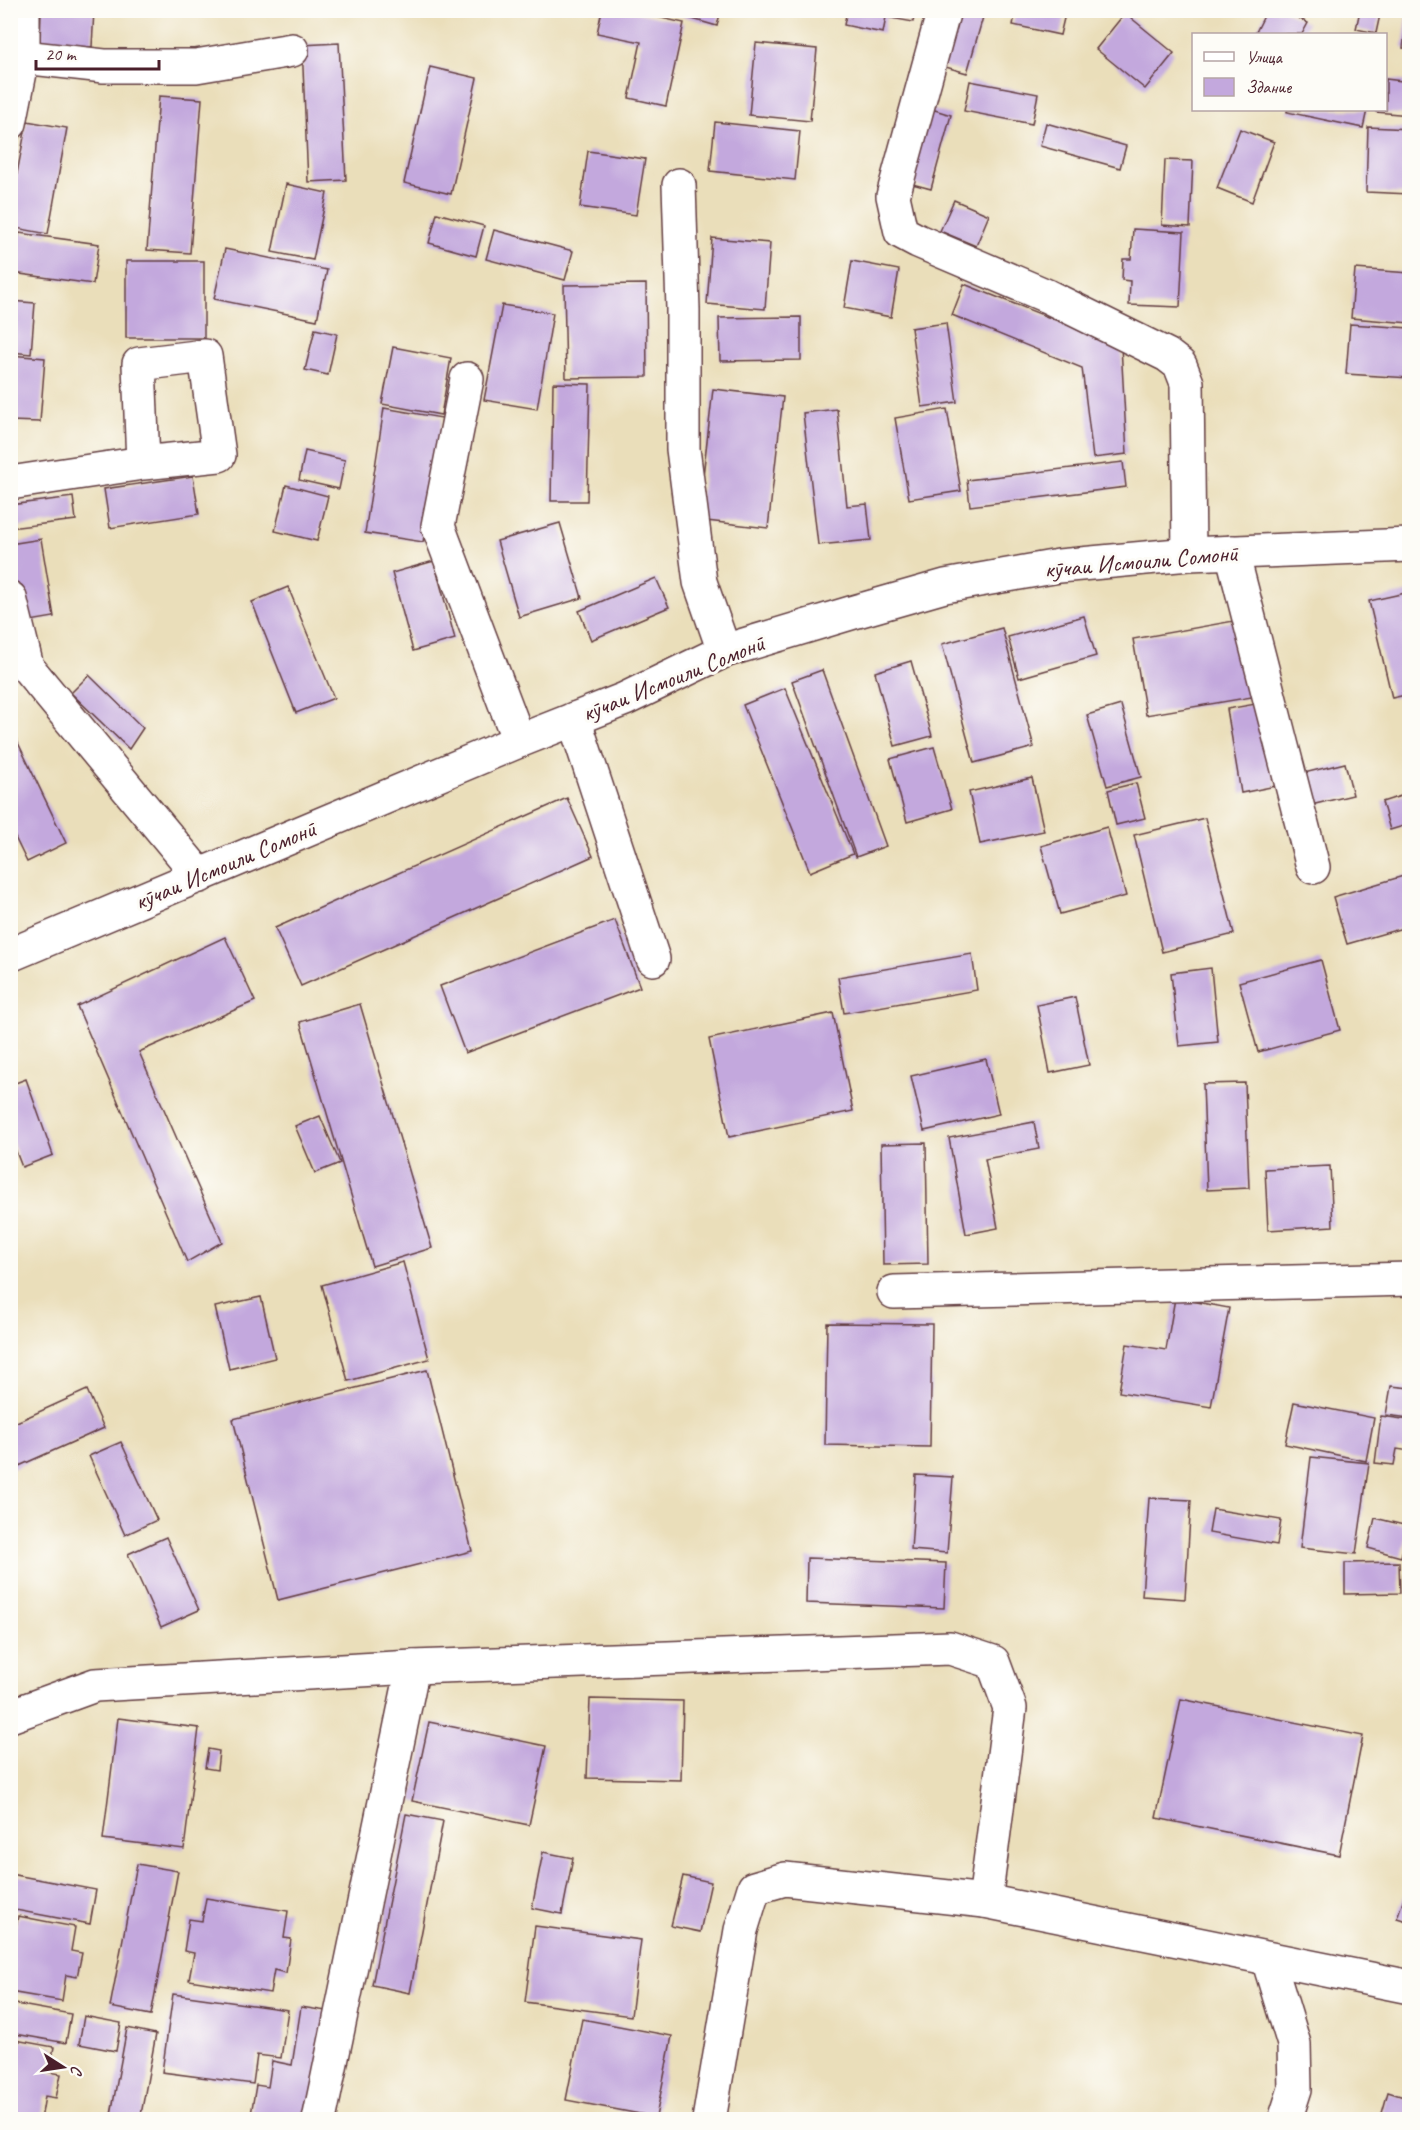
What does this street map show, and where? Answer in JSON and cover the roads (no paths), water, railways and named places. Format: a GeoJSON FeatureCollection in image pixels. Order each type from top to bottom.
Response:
{"type":"FeatureCollection","features":[{"type":"Feature","properties":{"kind":"street"},"geometry":{"type":"LineString","coordinates":[[10,123],[23,57],[23,10]]}},
{"type":"Feature","properties":{"kind":"street"},"geometry":{"type":"LineString","coordinates":[[944,10],[892,196],[901,232],[1047,296],[1167,356],[1180,365],[1187,383],[1189,554]]}},
{"type":"Feature","properties":{"kind":"street"},"geometry":{"type":"LineString","coordinates":[[23,57],[104,66],[196,66],[292,50]]}},
{"type":"Feature","properties":{"kind":"street"},"geometry":{"type":"LineString","coordinates":[[679,185],[683,449],[700,582],[724,651]]}},
{"type":"Feature","properties":{"kind":"street"},"geometry":{"type":"LineString","coordinates":[[467,379],[438,526],[519,741]]}},
{"type":"Feature","properties":{"kind":"street"},"geometry":{"type":"LineString","coordinates":[[10,483],[143,464]]}},
{"type":"Feature","properties":{"kind":"street","name":"кӯчаи Исмоили Сомонӣ"},"geometry":{"type":"LineString","coordinates":[[10,955],[519,741],[625,699],[724,651],[945,586],[1059,566],[1189,554],[1410,545]]}},
{"type":"Feature","properties":{"kind":"street"},"geometry":{"type":"LineString","coordinates":[[1232,552],[1313,867]]}},
{"type":"Feature","properties":{"kind":"street"},"geometry":{"type":"LineString","coordinates":[[10,597],[27,667],[200,876]]}},
{"type":"Feature","properties":{"kind":"street"},"geometry":{"type":"LineString","coordinates":[[574,719],[653,959]]}},
{"type":"Feature","properties":{"kind":"street"},"geometry":{"type":"LineString","coordinates":[[894,1292],[1410,1279]]}},
{"type":"Feature","properties":{"kind":"street"},"geometry":{"type":"LineString","coordinates":[[10,1716],[95,1685],[413,1667],[950,1648],[993,1662],[1010,1708],[985,1901]]}},
{"type":"Feature","properties":{"kind":"street"},"geometry":{"type":"LineString","coordinates":[[319,2120],[413,1667]]}},
{"type":"Feature","properties":{"kind":"street"},"geometry":{"type":"LineString","coordinates":[[709,2120],[741,1930],[754,1887],[785,1879],[985,1901],[1410,1987]]}},
{"type":"Feature","properties":{"kind":"street"},"geometry":{"type":"LineString","coordinates":[[1268,1959],[1294,2044],[1295,2089],[1285,2120]]}}]}
